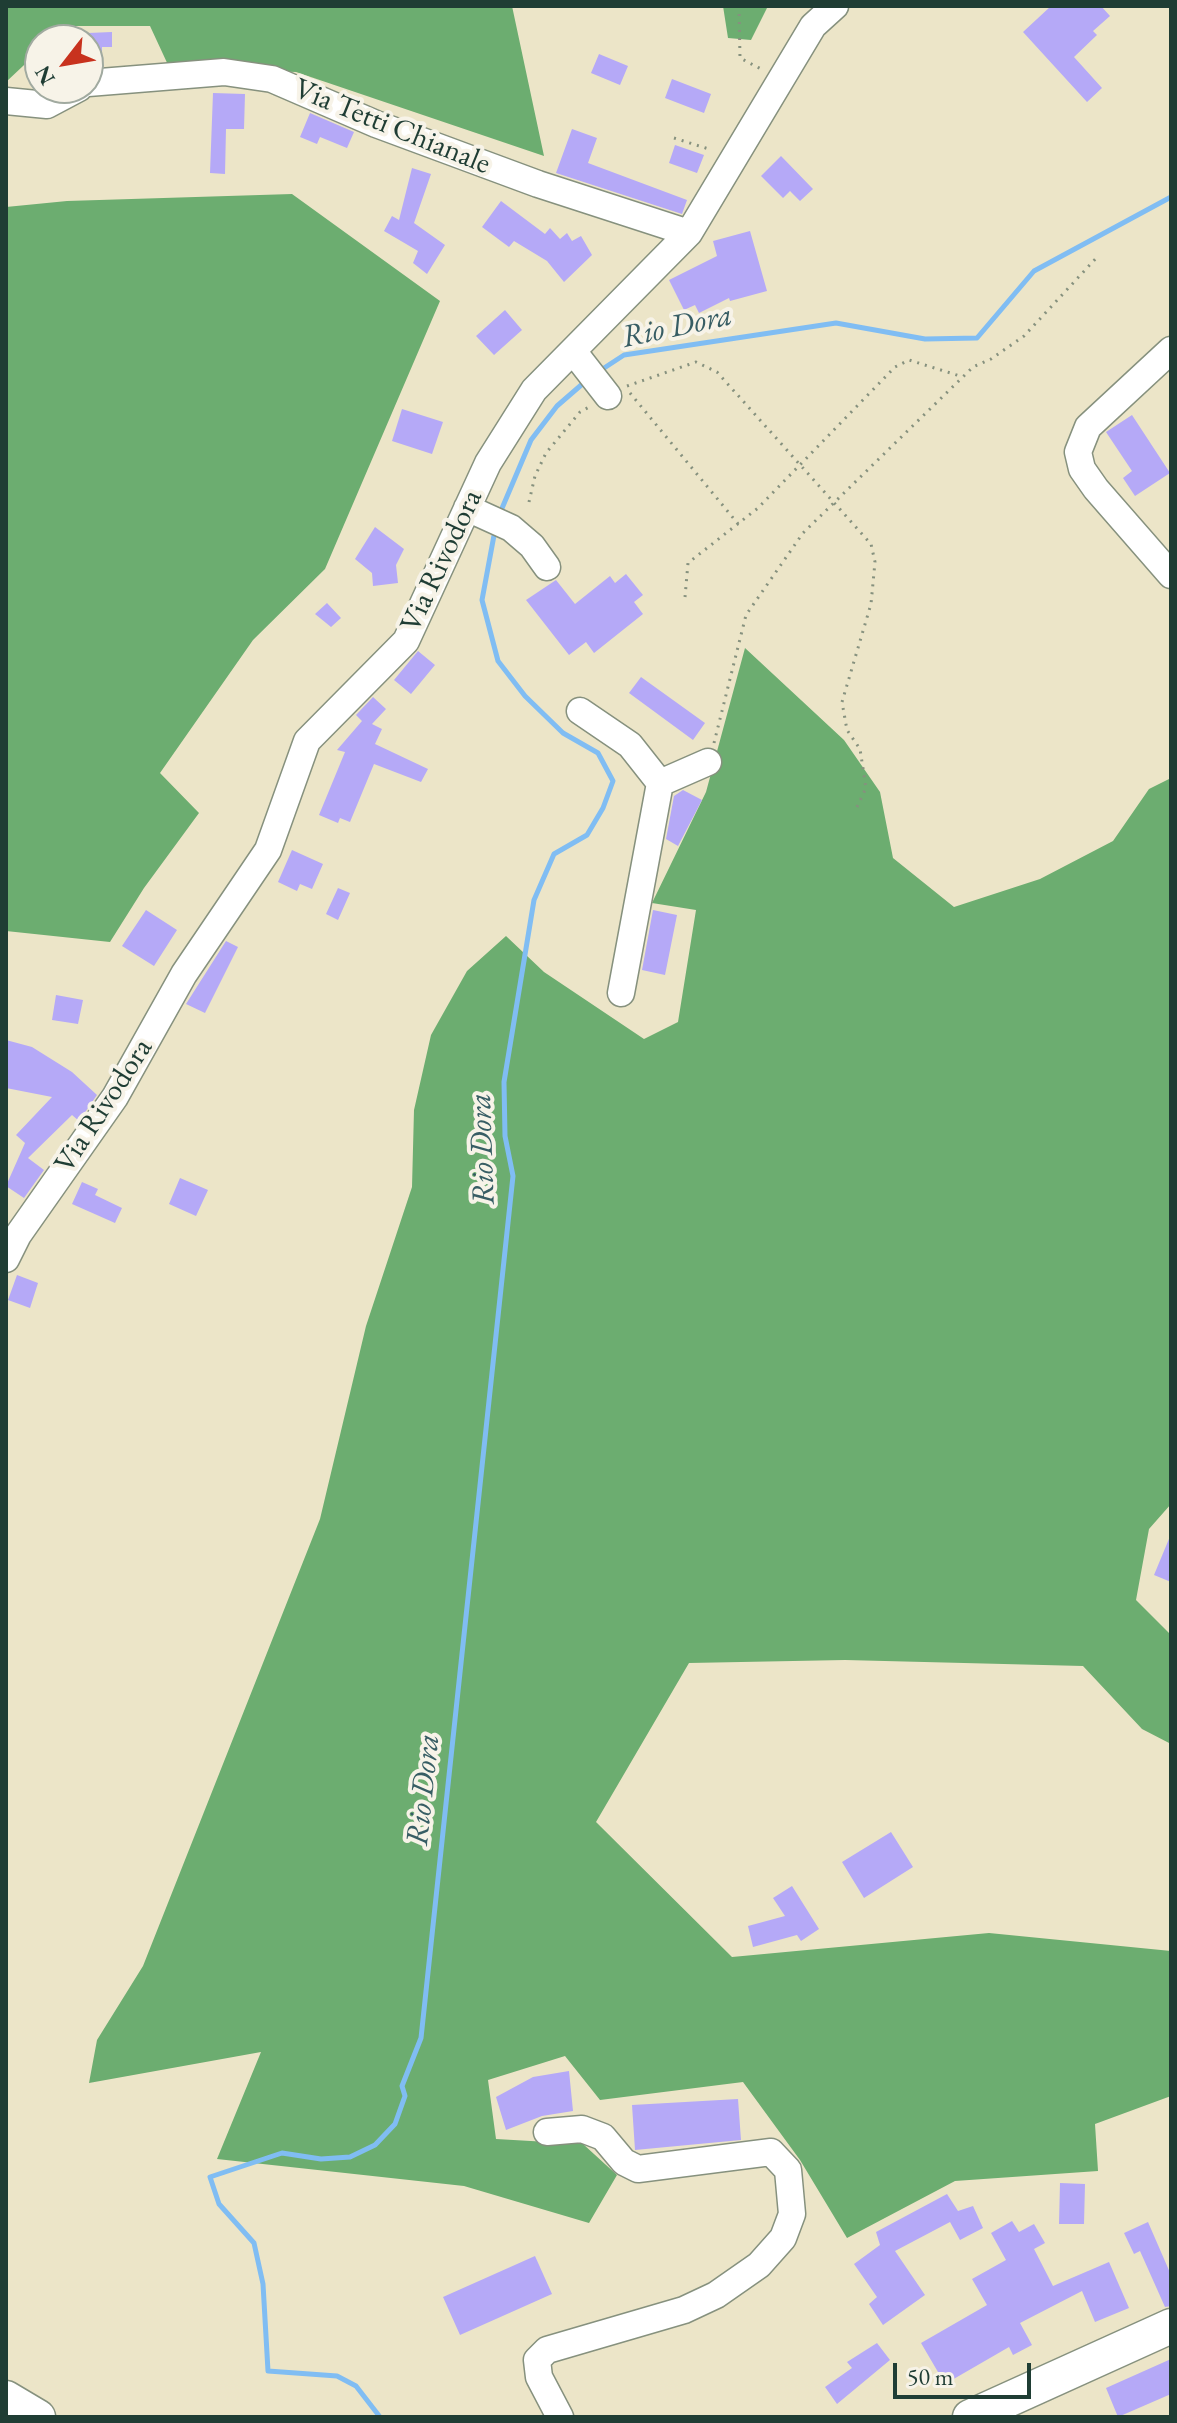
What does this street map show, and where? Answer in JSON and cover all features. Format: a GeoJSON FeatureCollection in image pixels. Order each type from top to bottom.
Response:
{"type":"FeatureCollection","features":[{"type":"Feature","properties":{"kind":"main road"},"geometry":{"type":"LineString","coordinates":[[970,2417],[1171,2326]]}},
{"type":"Feature","properties":{"kind":"street","name":"Via Rivodora"},"geometry":{"type":"LineString","coordinates":[[6,1259],[18,1235],[115,1097],[184,974],[268,850],[307,741],[406,641],[489,518],[488,463],[534,390],[599,378],[813,26],[835,6]]}},
{"type":"Feature","properties":{"kind":"street","name":"Via Tetti Chianale"},"geometry":{"type":"LineString","coordinates":[[104,82],[224,72],[272,79],[376,124],[538,184],[689,233]]}},
{"type":"Feature","properties":{"kind":"street"},"geometry":{"type":"LineString","coordinates":[[1171,350],[1088,427],[1078,452],[1082,469],[1096,489],[1171,575]]}},
{"type":"Feature","properties":{"kind":"street"},"geometry":{"type":"LineString","coordinates":[[489,518],[532,546],[547,567]]}},
{"type":"Feature","properties":{"kind":"street"},"geometry":{"type":"LineString","coordinates":[[580,711],[630,745],[660,783],[621,993]]}},
{"type":"Feature","properties":{"kind":"street"},"geometry":{"type":"LineString","coordinates":[[660,783],[708,762]]}},
{"type":"Feature","properties":{"kind":"street"},"geometry":{"type":"LineString","coordinates":[[547,2132],[582,2129],[603,2137],[624,2162],[638,2169],[771,2152],[788,2170],[792,2214],[783,2238],[759,2265],[716,2295],[684,2310],[547,2350],[537,2360],[539,2377],[560,2417]]}},
{"type":"Feature","properties":{"kind":"path"},"geometry":{"type":"LineString","coordinates":[[739,6],[740,58],[758,70],[787,72]]}},
{"type":"Feature","properties":{"kind":"path"},"geometry":{"type":"LineString","coordinates":[[674,138],[735,157]]}},
{"type":"Feature","properties":{"kind":"path"},"geometry":{"type":"LineString","coordinates":[[708,762],[724,714],[746,615],[803,533],[963,377],[1024,336],[1099,255]]}},
{"type":"Feature","properties":{"kind":"path"},"geometry":{"type":"LineString","coordinates":[[685,597],[688,563],[739,525],[802,466],[895,367],[909,360],[963,377]]}},
{"type":"Feature","properties":{"kind":"path"},"geometry":{"type":"LineString","coordinates":[[599,378],[696,362],[717,372],[871,544],[875,562],[871,604],[842,702],[847,730],[860,749],[866,788],[856,809]]}},
{"type":"Feature","properties":{"kind":"path"},"geometry":{"type":"LineString","coordinates":[[529,502],[535,476],[546,453],[580,412],[599,378]]}},
{"type":"Feature","properties":{"kind":"path"},"geometry":{"type":"LineString","coordinates":[[599,378],[652,423],[739,525]]}},
{"type":"Feature","properties":{"kind":"green space"},"geometry":{"type":"Polygon","coordinates":[[[6,6],[512,6],[544,156],[296,72],[169,67],[150,26],[24,24],[24,65],[6,82],[6,6]]]}},
{"type":"Feature","properties":{"kind":"green space"},"geometry":{"type":"Polygon","coordinates":[[[723,6],[768,6],[751,40],[728,38],[723,6]]]}},
{"type":"Feature","properties":{"kind":"green space"},"geometry":{"type":"Polygon","coordinates":[[[292,194],[440,301],[325,569],[253,640],[160,773],[199,813],[144,888],[110,942],[6,931],[6,207],[67,201],[292,194]]]}},
{"type":"Feature","properties":{"kind":"green space"},"geometry":{"type":"Polygon","coordinates":[[[745,648],[844,740],[880,792],[893,858],[954,907],[1040,879],[1113,841],[1149,789],[1171,778],[1171,1504],[1149,1529],[1136,1600],[1171,1635],[1171,1744],[1142,1729],[1083,1666],[845,1660],[689,1663],[596,1822],[732,1957],[989,1933],[1171,1951],[1171,2096],[1095,2124],[1098,2171],[955,2181],[847,2238],[800,2160],[743,2082],[600,2100],[565,2056],[488,2080],[496,2139],[583,2144],[617,2175],[589,2223],[464,2186],[217,2159],[261,2052],[89,2083],[97,2040],[143,1966],[320,1519],[366,1326],[412,1187],[414,1110],[431,1035],[467,971],[506,936],[544,972],[644,1039],[678,1022],[696,910],[652,903],[706,792],[745,648]]]}},
{"type":"Feature","properties":{"kind":"building"},"geometry":{"type":"Polygon","coordinates":[[[1051,6],[1101,6],[1110,16],[1093,31],[1097,35],[1074,57],[1102,88],[1087,102],[1023,32],[1051,6]]]}},
{"type":"Feature","properties":{"kind":"building"},"geometry":{"type":"Polygon","coordinates":[[[104,32],[112,32],[112,47],[104,47],[104,32]]]}},
{"type":"Feature","properties":{"kind":"building"},"geometry":{"type":"Polygon","coordinates":[[[599,54],[628,66],[620,85],[591,73],[599,54]]]}},
{"type":"Feature","properties":{"kind":"building"},"geometry":{"type":"Polygon","coordinates":[[[672,79],[711,94],[704,113],[665,98],[672,79]]]}},
{"type":"Feature","properties":{"kind":"building"},"geometry":{"type":"Polygon","coordinates":[[[213,93],[245,94],[244,129],[226,129],[225,174],[210,173],[213,93]]]}},
{"type":"Feature","properties":{"kind":"building"},"geometry":{"type":"Polygon","coordinates":[[[310,113],[354,132],[347,148],[320,137],[317,144],[300,137],[310,113]]]}},
{"type":"Feature","properties":{"kind":"building"},"geometry":{"type":"Polygon","coordinates":[[[572,129],[597,138],[588,163],[687,200],[682,214],[556,173],[572,129]]]}},
{"type":"Feature","properties":{"kind":"building"},"geometry":{"type":"Polygon","coordinates":[[[675,145],[704,155],[697,173],[669,163],[675,145]]]}},
{"type":"Feature","properties":{"kind":"building"},"geometry":{"type":"Polygon","coordinates":[[[781,156],[813,189],[800,201],[790,191],[783,198],[761,176],[781,156]]]}},
{"type":"Feature","properties":{"kind":"building"},"geometry":{"type":"Polygon","coordinates":[[[412,168],[431,174],[414,223],[445,245],[427,274],[413,263],[418,251],[384,231],[392,216],[399,220],[412,168]]]}},
{"type":"Feature","properties":{"kind":"building"},"geometry":{"type":"Polygon","coordinates":[[[501,201],[545,234],[550,228],[560,239],[567,233],[572,241],[581,236],[592,255],[564,282],[547,261],[514,241],[509,247],[482,227],[501,201]]]}},
{"type":"Feature","properties":{"kind":"building"},"geometry":{"type":"Polygon","coordinates":[[[750,231],[767,291],[730,301],[729,298],[699,313],[695,305],[684,310],[669,280],[717,256],[713,241],[750,231]]]}},
{"type":"Feature","properties":{"kind":"building"},"geometry":{"type":"Polygon","coordinates":[[[505,310],[522,330],[494,355],[476,336],[505,310]]]}},
{"type":"Feature","properties":{"kind":"building"},"geometry":{"type":"Polygon","coordinates":[[[402,409],[443,422],[432,454],[392,441],[402,409]]]}},
{"type":"Feature","properties":{"kind":"building"},"geometry":{"type":"Polygon","coordinates":[[[1132,415],[1170,473],[1135,496],[1123,478],[1132,471],[1106,432],[1132,415]]]}},
{"type":"Feature","properties":{"kind":"building"},"geometry":{"type":"Polygon","coordinates":[[[375,527],[404,549],[396,565],[398,583],[373,586],[372,573],[355,559],[375,527]]]}},
{"type":"Feature","properties":{"kind":"building"},"geometry":{"type":"Polygon","coordinates":[[[626,574],[643,595],[634,602],[643,614],[594,653],[586,642],[569,655],[526,600],[556,580],[575,604],[610,576],[615,583],[626,574]]]}},
{"type":"Feature","properties":{"kind":"building"},"geometry":{"type":"Polygon","coordinates":[[[327,603],[341,618],[331,627],[315,614],[327,603]]]}},
{"type":"Feature","properties":{"kind":"building"},"geometry":{"type":"Polygon","coordinates":[[[418,651],[435,665],[411,694],[394,680],[418,651]]]}},
{"type":"Feature","properties":{"kind":"building"},"geometry":{"type":"Polygon","coordinates":[[[641,677],[705,723],[693,740],[629,693],[641,677]]]}},
{"type":"Feature","properties":{"kind":"building"},"geometry":{"type":"Polygon","coordinates":[[[373,697],[386,709],[372,724],[382,729],[375,744],[428,769],[421,782],[374,764],[350,822],[340,818],[338,823],[319,815],[345,752],[337,750],[362,721],[356,715],[373,697]]]}},
{"type":"Feature","properties":{"kind":"building"},"geometry":{"type":"Polygon","coordinates":[[[683,790],[702,800],[678,846],[666,839],[674,796],[683,790]]]}},
{"type":"Feature","properties":{"kind":"building"},"geometry":{"type":"Polygon","coordinates":[[[292,850],[323,864],[312,889],[300,884],[297,891],[278,882],[292,850]]]}},
{"type":"Feature","properties":{"kind":"building"},"geometry":{"type":"Polygon","coordinates":[[[338,888],[350,893],[338,920],[326,914],[338,888]]]}},
{"type":"Feature","properties":{"kind":"building"},"geometry":{"type":"Polygon","coordinates":[[[146,910],[177,930],[154,966],[122,946],[146,910]]]}},
{"type":"Feature","properties":{"kind":"building"},"geometry":{"type":"Polygon","coordinates":[[[653,910],[677,915],[665,975],[642,970],[653,910]]]}},
{"type":"Feature","properties":{"kind":"building"},"geometry":{"type":"Polygon","coordinates":[[[226,941],[238,947],[205,1013],[186,1004],[226,941]]]}},
{"type":"Feature","properties":{"kind":"building"},"geometry":{"type":"Polygon","coordinates":[[[56,995],[83,1000],[78,1024],[52,1020],[56,995]]]}},
{"type":"Feature","properties":{"kind":"building"},"geometry":{"type":"Polygon","coordinates":[[[6,1040],[32,1047],[72,1072],[97,1095],[79,1121],[72,1115],[28,1158],[44,1170],[24,1198],[6,1186],[25,1143],[16,1135],[52,1097],[6,1088],[6,1040]]]}},
{"type":"Feature","properties":{"kind":"building"},"geometry":{"type":"Polygon","coordinates":[[[180,1178],[208,1190],[196,1216],[169,1204],[180,1178]]]}},
{"type":"Feature","properties":{"kind":"building"},"geometry":{"type":"Polygon","coordinates":[[[82,1182],[98,1189],[95,1195],[122,1208],[115,1223],[72,1204],[82,1182]]]}},
{"type":"Feature","properties":{"kind":"building"},"geometry":{"type":"Polygon","coordinates":[[[17,1275],[38,1283],[30,1308],[8,1300],[17,1275]]]}},
{"type":"Feature","properties":{"kind":"building"},"geometry":{"type":"Polygon","coordinates":[[[1171,1534],[1171,1582],[1154,1575],[1171,1534]]]}},
{"type":"Feature","properties":{"kind":"building"},"geometry":{"type":"Polygon","coordinates":[[[891,1832],[913,1867],[864,1898],[842,1862],[891,1832]]]}},
{"type":"Feature","properties":{"kind":"building"},"geometry":{"type":"Polygon","coordinates":[[[792,1886],[819,1929],[801,1941],[797,1935],[753,1947],[748,1926],[785,1916],[773,1898],[792,1886]]]}},
{"type":"Feature","properties":{"kind":"building"},"geometry":{"type":"Polygon","coordinates":[[[569,2071],[573,2111],[542,2116],[506,2130],[496,2097],[533,2077],[569,2071]]]}},
{"type":"Feature","properties":{"kind":"building"},"geometry":{"type":"Polygon","coordinates":[[[738,2099],[741,2140],[635,2150],[632,2105],[738,2099]]]}},
{"type":"Feature","properties":{"kind":"building"},"geometry":{"type":"Polygon","coordinates":[[[1060,2183],[1085,2184],[1084,2224],[1059,2224],[1060,2183]]]}},
{"type":"Feature","properties":{"kind":"building"},"geometry":{"type":"Polygon","coordinates":[[[947,2194],[958,2211],[973,2206],[983,2228],[960,2240],[950,2222],[895,2251],[925,2295],[883,2325],[869,2304],[877,2297],[854,2264],[880,2245],[876,2232],[947,2194]]]}},
{"type":"Feature","properties":{"kind":"building"},"geometry":{"type":"Polygon","coordinates":[[[1012,2221],[1019,2232],[1034,2224],[1045,2243],[1034,2249],[1053,2286],[1109,2262],[1129,2308],[1095,2322],[1082,2291],[1020,2323],[1032,2345],[1013,2355],[1009,2347],[945,2384],[921,2343],[987,2305],[972,2279],[1006,2260],[991,2233],[1012,2221]]]}},
{"type":"Feature","properties":{"kind":"building"},"geometry":{"type":"Polygon","coordinates":[[[1148,2222],[1171,2275],[1171,2306],[1165,2307],[1140,2251],[1134,2254],[1124,2233],[1148,2222]]]}},
{"type":"Feature","properties":{"kind":"building"},"geometry":{"type":"Polygon","coordinates":[[[535,2256],[552,2294],[460,2335],[443,2297],[535,2256]]]}},
{"type":"Feature","properties":{"kind":"building"},"geometry":{"type":"Polygon","coordinates":[[[877,2343],[890,2360],[837,2404],[825,2387],[852,2368],[847,2362],[877,2343]]]}},
{"type":"Feature","properties":{"kind":"building"},"geometry":{"type":"Polygon","coordinates":[[[1171,2359],[1171,2394],[1118,2417],[1106,2388],[1171,2359]]]}},
{"type":"Feature","properties":{"kind":"waterway","name":"Rio Dora"},"geometry":{"type":"LineString","coordinates":[[598,372],[624,355],[836,323],[925,339],[977,338],[1034,271],[1171,197]]}},
{"type":"Feature","properties":{"kind":"waterway","name":"Rio Dora"},"geometry":{"type":"LineString","coordinates":[[500,513],[531,440],[557,406],[587,380]]}},
{"type":"Feature","properties":{"kind":"waterway","name":"Rio Dora"},"geometry":{"type":"LineString","coordinates":[[380,2417],[356,2386],[337,2376],[268,2371],[263,2284],[254,2243],[219,2204],[210,2177],[282,2153],[321,2159],[350,2157],[375,2145],[395,2124],[405,2096],[402,2086],[421,2038],[513,1176],[505,1136],[504,1082],[534,900],[554,854],[587,835],[603,808],[613,781],[598,753],[563,733],[525,696],[498,661],[482,600],[495,530]]}}]}
